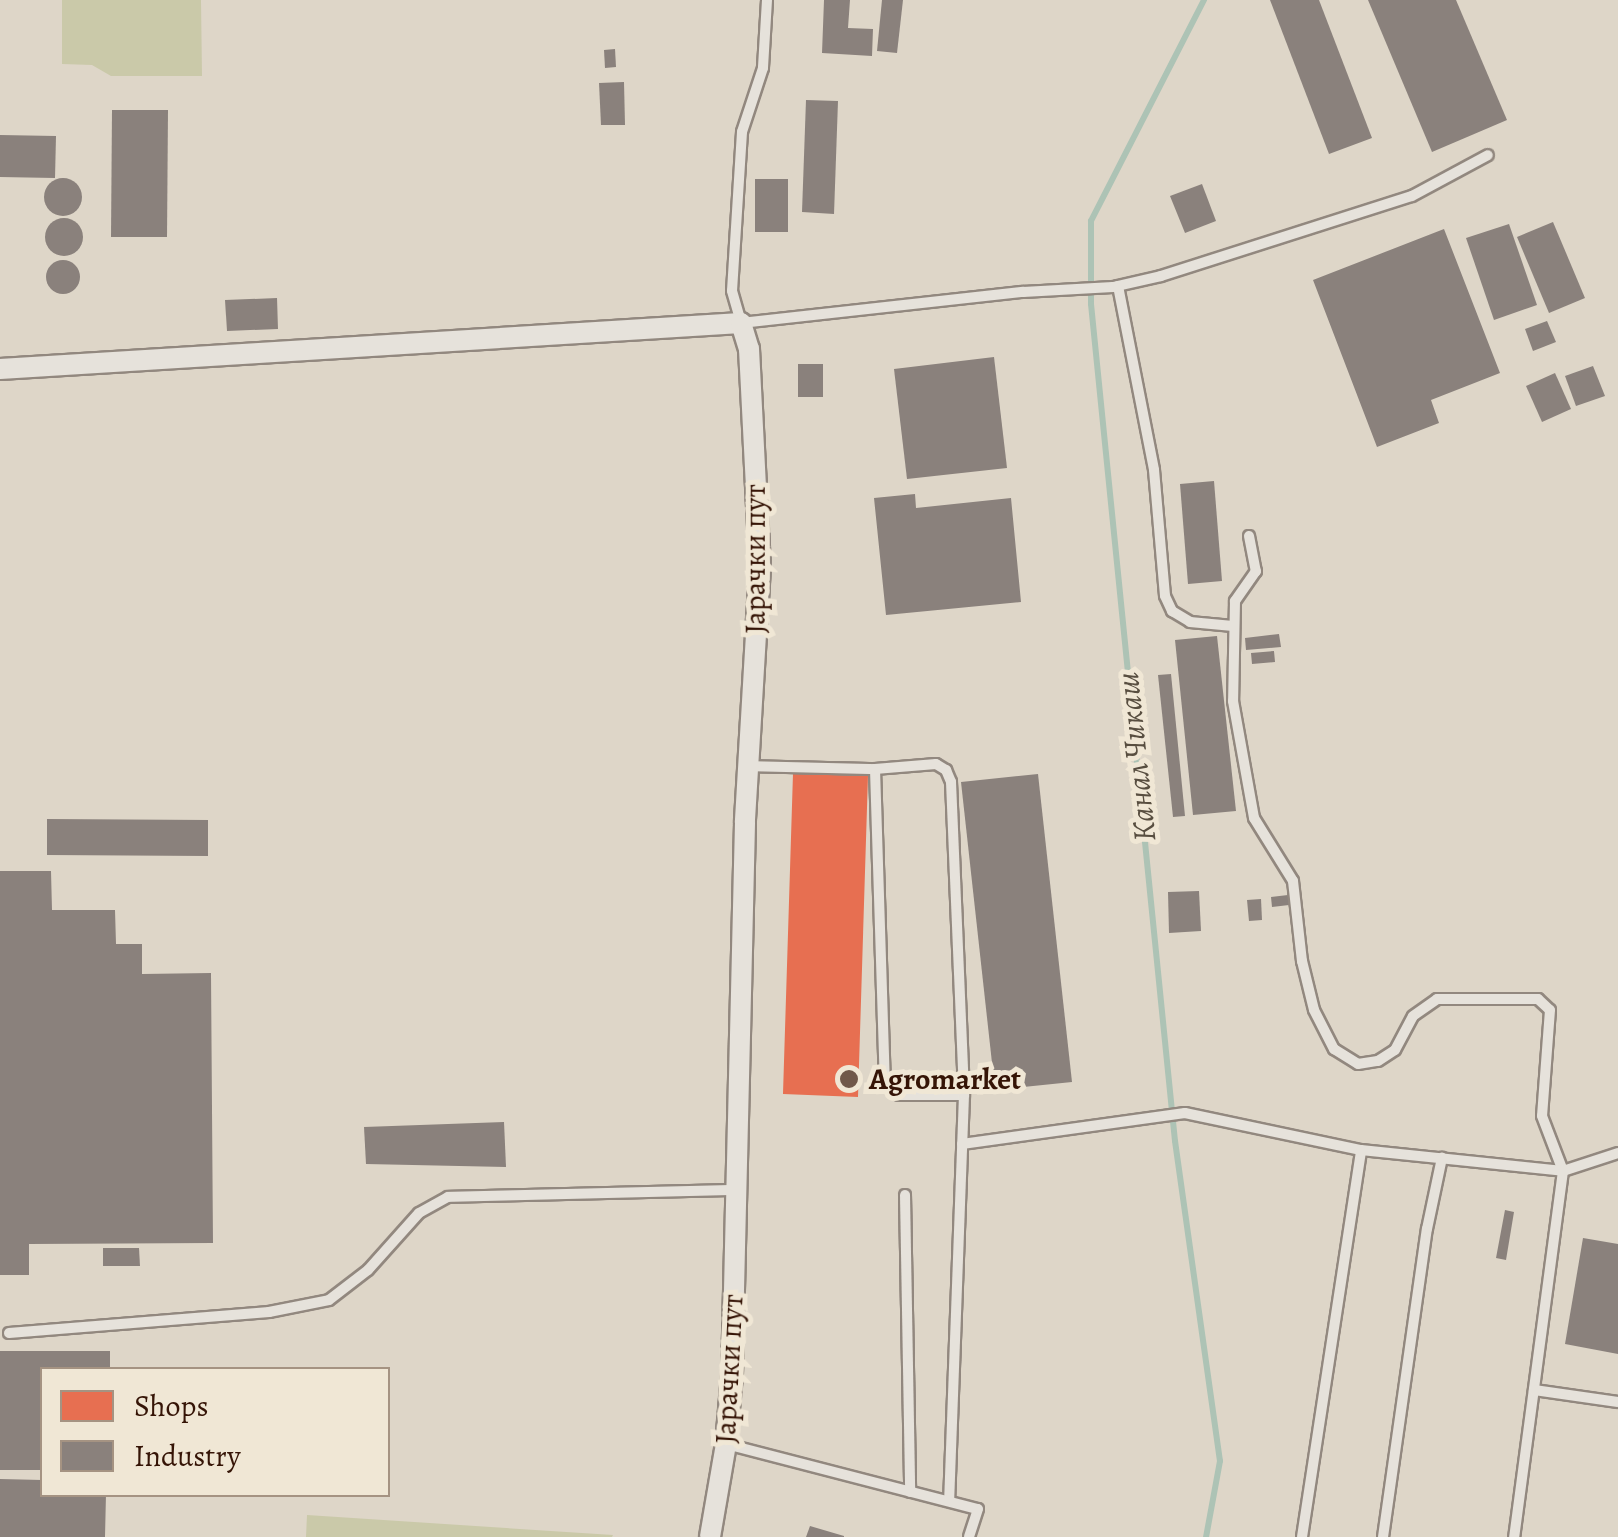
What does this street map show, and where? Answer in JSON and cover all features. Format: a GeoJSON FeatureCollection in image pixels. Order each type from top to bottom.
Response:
{"type":"FeatureCollection","features":[{"type":"Feature","properties":{"kind":"street"},"geometry":{"type":"LineString","coordinates":[[0,369],[741,323]]}},
{"type":"Feature","properties":{"kind":"street","name":"Јарачки пут"},"geometry":{"type":"LineString","coordinates":[[710,1537],[726,1444],[748,766],[760,566],[748,349],[741,323]]}},
{"type":"Feature","properties":{"kind":"lane"},"geometry":{"type":"LineString","coordinates":[[767,0],[763,68],[742,132],[732,291],[741,323],[1115,286],[1412,196],[1488,155]]}},
{"type":"Feature","properties":{"kind":"lane"},"geometry":{"type":"LineString","coordinates":[[1115,286],[1154,470],[1165,596],[1172,611],[1190,622],[1233,626]]}},
{"type":"Feature","properties":{"kind":"lane"},"geometry":{"type":"LineString","coordinates":[[1250,536],[1256,570],[1235,601],[1233,701],[1254,818],[1292,880],[1302,961],[1314,1010],[1334,1048],[1358,1064],[1378,1061],[1395,1050],[1413,1016],[1437,999],[1538,998],[1550,1010],[1542,1116],[1564,1171],[1514,1537]]}},
{"type":"Feature","properties":{"kind":"lane"},"geometry":{"type":"LineString","coordinates":[[748,766],[875,768],[936,764],[946,770],[951,782],[964,1095],[949,1502]]}},
{"type":"Feature","properties":{"kind":"lane"},"geometry":{"type":"LineString","coordinates":[[875,768],[885,1083],[899,1095],[964,1095]]}},
{"type":"Feature","properties":{"kind":"lane"},"geometry":{"type":"LineString","coordinates":[[962,1144],[1185,1113],[1361,1150],[1564,1171],[1618,1153]]}},
{"type":"Feature","properties":{"kind":"lane"},"geometry":{"type":"LineString","coordinates":[[1302,1537],[1361,1150]]}},
{"type":"Feature","properties":{"kind":"lane"},"geometry":{"type":"LineString","coordinates":[[1383,1537],[1427,1229],[1442,1158]]}},
{"type":"Feature","properties":{"kind":"lane"},"geometry":{"type":"LineString","coordinates":[[10,1333],[269,1312],[329,1300],[368,1270],[419,1213],[448,1197],[736,1190]]}},
{"type":"Feature","properties":{"kind":"lane"},"geometry":{"type":"LineString","coordinates":[[905,1195],[910,1492]]}},
{"type":"Feature","properties":{"kind":"lane"},"geometry":{"type":"LineString","coordinates":[[1534,1390],[1618,1402]]}},
{"type":"Feature","properties":{"kind":"lane"},"geometry":{"type":"LineString","coordinates":[[726,1444],[978,1509],[970,1537]]}},
{"type":"Feature","properties":{"kind":"green space"},"geometry":{"type":"Polygon","coordinates":[[[62,0],[201,0],[202,76],[111,76],[92,65],[62,64],[62,0]]]}},
{"type":"Feature","properties":{"kind":"green space"},"geometry":{"type":"Polygon","coordinates":[[[307,1515],[613,1535],[306,1537],[307,1515]]]}},
{"type":"Feature","properties":{"kind":"building: Shops"},"geometry":{"type":"Polygon","coordinates":[[[793,773],[868,775],[858,1097],[783,1094],[793,773]]]}},
{"type":"Feature","properties":{"kind":"building: Industry"},"geometry":{"type":"Polygon","coordinates":[[[824,0],[850,0],[848,28],[873,29],[872,56],[822,53],[824,0]]]}},
{"type":"Feature","properties":{"kind":"building: Industry"},"geometry":{"type":"Polygon","coordinates":[[[882,0],[903,0],[897,53],[877,51],[882,0]]]}},
{"type":"Feature","properties":{"kind":"building: Industry"},"geometry":{"type":"Polygon","coordinates":[[[1270,0],[1319,0],[1372,138],[1329,154],[1270,0]]]}},
{"type":"Feature","properties":{"kind":"building: Industry"},"geometry":{"type":"Polygon","coordinates":[[[1368,0],[1456,0],[1507,120],[1432,152],[1368,0]]]}},
{"type":"Feature","properties":{"kind":"building: Industry"},"geometry":{"type":"Polygon","coordinates":[[[615,49],[616,67],[605,68],[604,50],[615,49]]]}},
{"type":"Feature","properties":{"kind":"building: Industry"},"geometry":{"type":"Polygon","coordinates":[[[624,82],[625,125],[601,125],[599,83],[624,82]]]}},
{"type":"Feature","properties":{"kind":"building: Industry"},"geometry":{"type":"Polygon","coordinates":[[[806,100],[838,101],[834,214],[802,212],[806,100]]]}},
{"type":"Feature","properties":{"kind":"building: Industry"},"geometry":{"type":"Polygon","coordinates":[[[112,110],[168,110],[167,237],[111,237],[112,110]]]}},
{"type":"Feature","properties":{"kind":"building: Industry"},"geometry":{"type":"Polygon","coordinates":[[[0,135],[56,136],[55,178],[0,177],[0,135]]]}},
{"type":"Feature","properties":{"kind":"building: Industry"},"geometry":{"type":"Polygon","coordinates":[[[63,178],[76,184],[82,197],[76,210],[63,216],[50,210],[44,197],[50,184],[63,178]]]}},
{"type":"Feature","properties":{"kind":"building: Industry"},"geometry":{"type":"Polygon","coordinates":[[[755,179],[788,179],[788,232],[755,232],[755,179]]]}},
{"type":"Feature","properties":{"kind":"building: Industry"},"geometry":{"type":"Polygon","coordinates":[[[1202,184],[1216,221],[1185,233],[1170,196],[1202,184]]]}},
{"type":"Feature","properties":{"kind":"building: Industry"},"geometry":{"type":"Polygon","coordinates":[[[64,218],[77,224],[83,237],[77,250],[64,256],[51,250],[45,237],[51,224],[64,218]]]}},
{"type":"Feature","properties":{"kind":"building: Industry"},"geometry":{"type":"Polygon","coordinates":[[[1553,222],[1585,298],[1549,313],[1517,237],[1553,222]]]}},
{"type":"Feature","properties":{"kind":"building: Industry"},"geometry":{"type":"Polygon","coordinates":[[[1509,224],[1537,305],[1494,320],[1466,238],[1509,224]]]}},
{"type":"Feature","properties":{"kind":"building: Industry"},"geometry":{"type":"Polygon","coordinates":[[[1444,229],[1500,373],[1431,400],[1439,423],[1377,447],[1313,280],[1444,229]]]}},
{"type":"Feature","properties":{"kind":"building: Industry"},"geometry":{"type":"Polygon","coordinates":[[[63,260],[75,265],[80,277],[75,289],[63,294],[51,289],[46,277],[51,265],[63,260]]]}},
{"type":"Feature","properties":{"kind":"building: Industry"},"geometry":{"type":"Polygon","coordinates":[[[277,298],[278,329],[227,331],[225,300],[277,298]]]}},
{"type":"Feature","properties":{"kind":"building: Industry"},"geometry":{"type":"Polygon","coordinates":[[[1547,321],[1556,342],[1533,351],[1525,329],[1547,321]]]}},
{"type":"Feature","properties":{"kind":"building: Industry"},"geometry":{"type":"Polygon","coordinates":[[[994,357],[1007,468],[907,479],[894,369],[994,357]]]}},
{"type":"Feature","properties":{"kind":"building: Industry"},"geometry":{"type":"Polygon","coordinates":[[[798,364],[823,364],[823,397],[798,397],[798,364]]]}},
{"type":"Feature","properties":{"kind":"building: Industry"},"geometry":{"type":"Polygon","coordinates":[[[1593,366],[1605,396],[1576,406],[1565,376],[1593,366]]]}},
{"type":"Feature","properties":{"kind":"building: Industry"},"geometry":{"type":"Polygon","coordinates":[[[1555,373],[1571,409],[1542,422],[1526,386],[1555,373]]]}},
{"type":"Feature","properties":{"kind":"building: Industry"},"geometry":{"type":"Polygon","coordinates":[[[1214,481],[1222,581],[1188,584],[1180,484],[1214,481]]]}},
{"type":"Feature","properties":{"kind":"building: Industry"},"geometry":{"type":"Polygon","coordinates":[[[915,494],[916,508],[1011,498],[1021,602],[886,615],[874,498],[915,494]]]}},
{"type":"Feature","properties":{"kind":"building: Industry"},"geometry":{"type":"Polygon","coordinates":[[[1279,634],[1281,647],[1246,650],[1245,638],[1279,634]]]}},
{"type":"Feature","properties":{"kind":"building: Industry"},"geometry":{"type":"Polygon","coordinates":[[[1217,636],[1236,811],[1193,815],[1175,640],[1217,636]]]}},
{"type":"Feature","properties":{"kind":"building: Industry"},"geometry":{"type":"Polygon","coordinates":[[[1274,651],[1275,662],[1252,664],[1251,653],[1274,651]]]}},
{"type":"Feature","properties":{"kind":"building: Industry"},"geometry":{"type":"Polygon","coordinates":[[[1171,674],[1185,816],[1173,817],[1158,675],[1171,674]]]}},
{"type":"Feature","properties":{"kind":"building: Industry"},"geometry":{"type":"Polygon","coordinates":[[[1038,774],[1072,1082],[995,1090],[961,782],[1038,774]]]}},
{"type":"Feature","properties":{"kind":"building: Industry"},"geometry":{"type":"Polygon","coordinates":[[[47,819],[208,820],[208,856],[47,855],[47,819]]]}},
{"type":"Feature","properties":{"kind":"building: Industry"},"geometry":{"type":"Polygon","coordinates":[[[0,871],[51,871],[52,910],[115,910],[116,944],[142,944],[142,974],[211,973],[213,1243],[29,1244],[29,1275],[0,1275],[0,871]]]}},
{"type":"Feature","properties":{"kind":"building: Industry"},"geometry":{"type":"Polygon","coordinates":[[[1199,891],[1201,931],[1169,933],[1168,892],[1199,891]]]}},
{"type":"Feature","properties":{"kind":"building: Industry"},"geometry":{"type":"Polygon","coordinates":[[[1288,895],[1289,905],[1272,907],[1271,897],[1288,895]]]}},
{"type":"Feature","properties":{"kind":"building: Industry"},"geometry":{"type":"Polygon","coordinates":[[[1261,899],[1262,920],[1249,921],[1247,900],[1261,899]]]}},
{"type":"Feature","properties":{"kind":"building: Industry"},"geometry":{"type":"Polygon","coordinates":[[[504,1122],[506,1167],[366,1164],[364,1127],[504,1122]]]}},
{"type":"Feature","properties":{"kind":"building: Industry"},"geometry":{"type":"Polygon","coordinates":[[[1505,1210],[1514,1212],[1506,1260],[1496,1258],[1505,1210]]]}},
{"type":"Feature","properties":{"kind":"building: Industry"},"geometry":{"type":"Polygon","coordinates":[[[1583,1238],[1618,1244],[1618,1354],[1565,1344],[1583,1238]]]}},
{"type":"Feature","properties":{"kind":"building: Industry"},"geometry":{"type":"Polygon","coordinates":[[[103,1248],[139,1248],[140,1266],[103,1266],[103,1248]]]}},
{"type":"Feature","properties":{"kind":"building: Industry"},"geometry":{"type":"Polygon","coordinates":[[[0,1351],[110,1351],[110,1367],[40,1367],[40,1470],[0,1470],[0,1351]]]}},
{"type":"Feature","properties":{"kind":"building: Industry"},"geometry":{"type":"Polygon","coordinates":[[[0,1479],[40,1480],[40,1497],[106,1497],[105,1537],[0,1537],[0,1479]]]}},
{"type":"Feature","properties":{"kind":"building: Industry"},"geometry":{"type":"Polygon","coordinates":[[[810,1526],[844,1536],[844,1537],[806,1537],[810,1526]]]}},
{"type":"Feature","properties":{"kind":"waterway","name":"Канал Чикаш"},"geometry":{"type":"LineString","coordinates":[[1204,0],[1091,221],[1091,304],[1175,1141],[1220,1461],[1206,1537]]}},
{"type":"Feature","properties":{"kind":"place","name":"Agromarket"},"geometry":{"type":"Point","coordinates":[849,1079]}}]}
